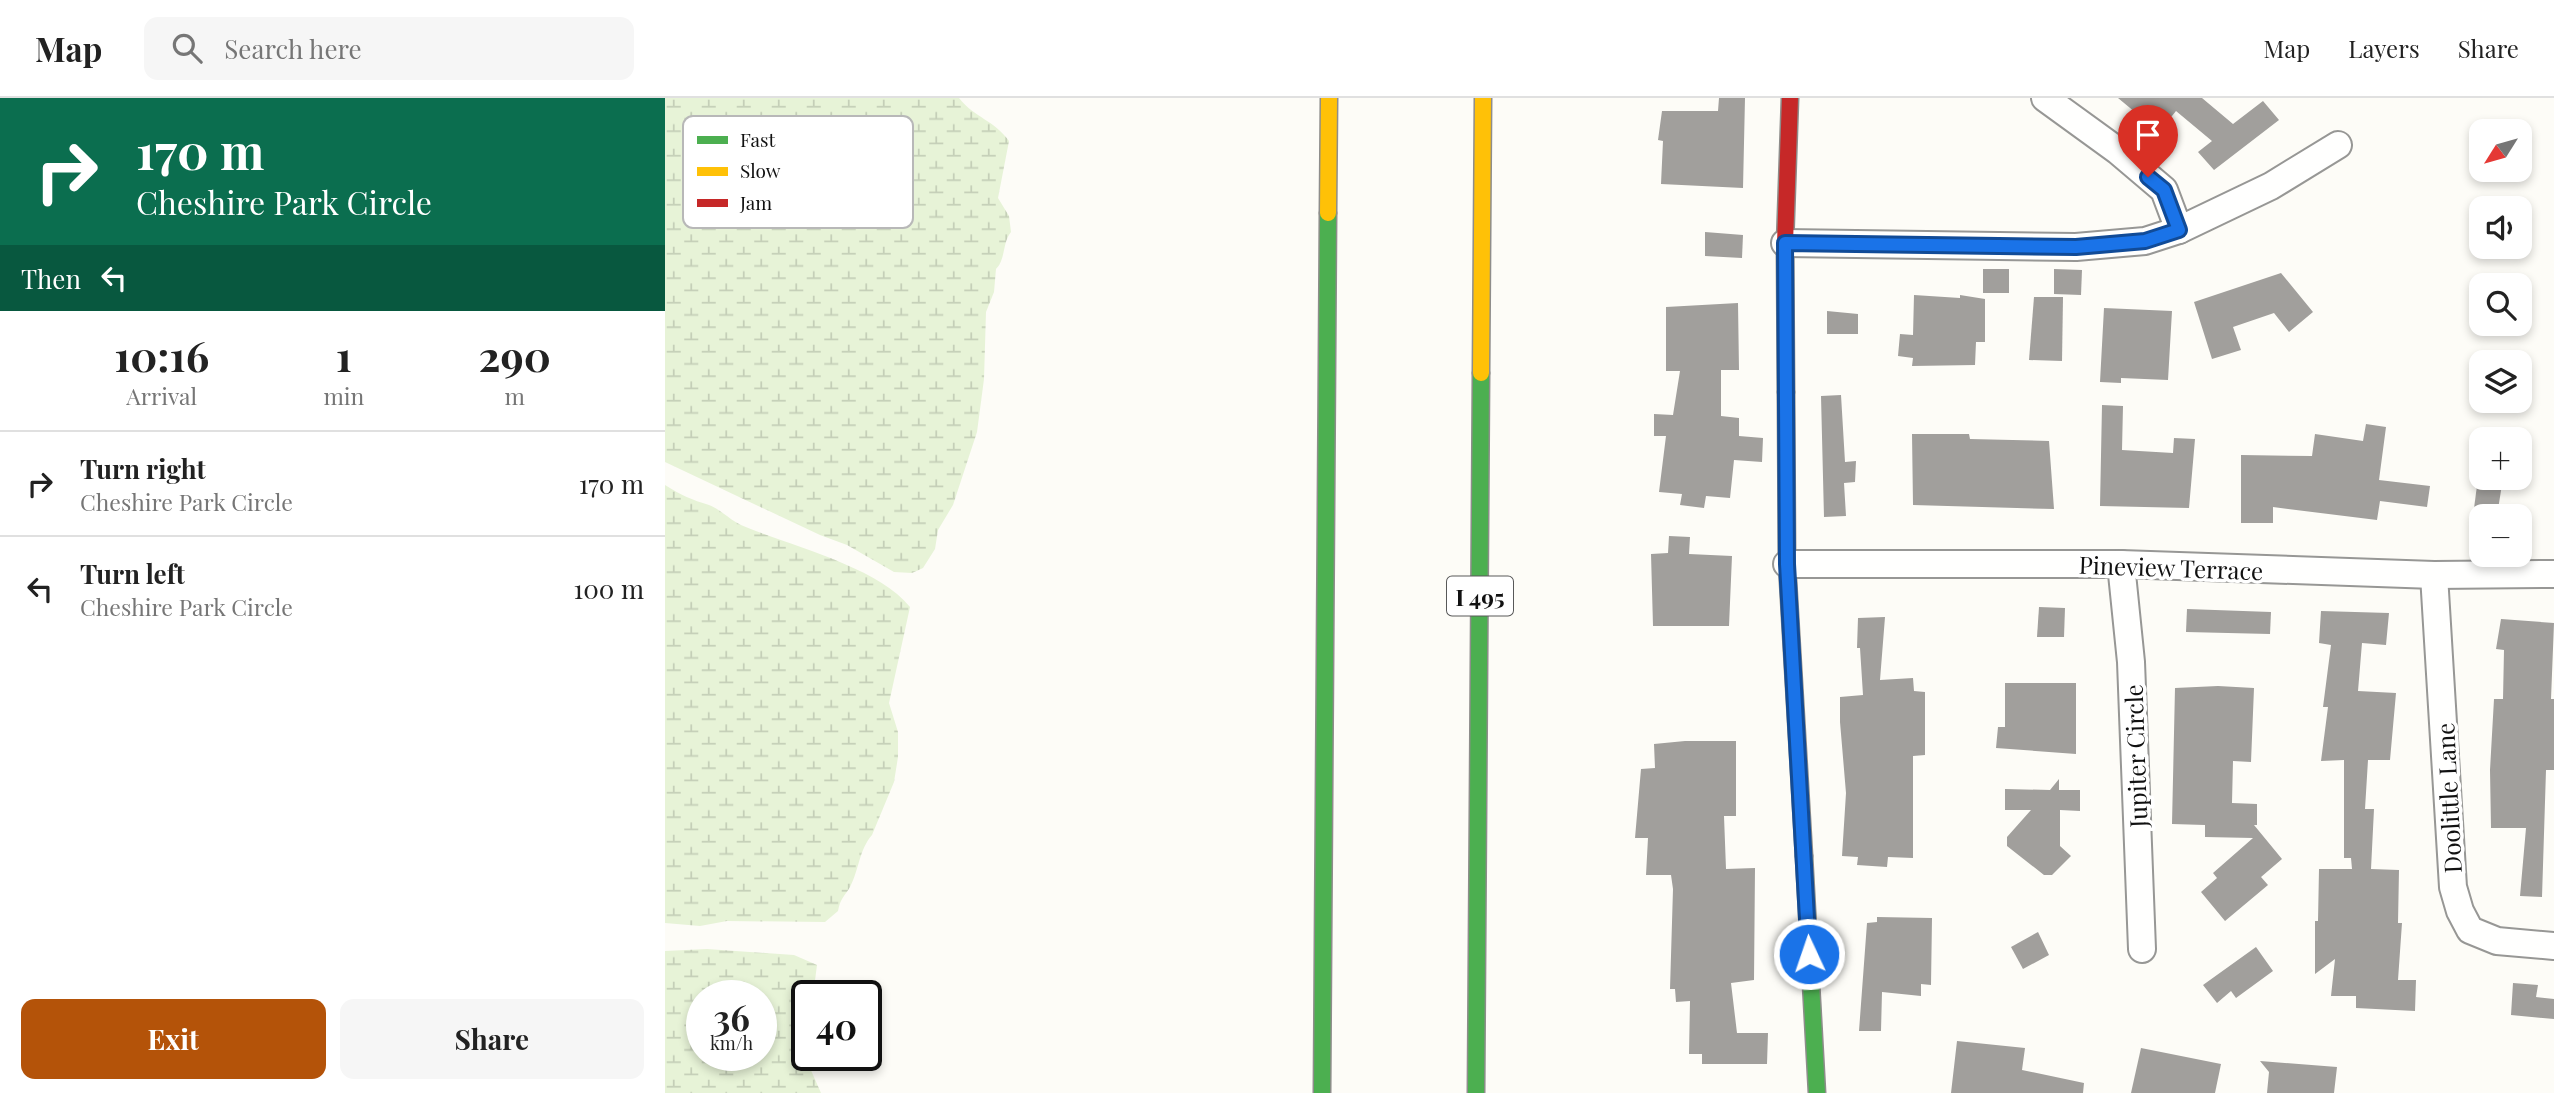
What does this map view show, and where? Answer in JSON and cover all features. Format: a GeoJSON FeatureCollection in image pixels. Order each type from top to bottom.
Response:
{"type":"FeatureCollection","features":[{"type":"Feature","properties":{"kind":"main road"},"geometry":{"type":"LineString","coordinates":[[1322,1093],[1329,98]]}},
{"type":"Feature","properties":{"kind":"main road","name":"I 495"},"geometry":{"type":"LineString","coordinates":[[1476,1093],[1483,98]]}},
{"type":"Feature","properties":{"kind":"main road"},"geometry":{"type":"LineString","coordinates":[[1790,98],[1785,243],[1787,564],[1817,1093]]}},
{"type":"Feature","properties":{"kind":"street"},"geometry":{"type":"LineString","coordinates":[[2045,98],[2118,151],[2164,190],[2179,230]]}},
{"type":"Feature","properties":{"kind":"street"},"geometry":{"type":"LineString","coordinates":[[1785,243],[2076,247],[2145,241],[2179,230],[2271,186],[2338,145]]}},
{"type":"Feature","properties":{"kind":"street","name":"Pineview Terrace"},"geometry":{"type":"LineString","coordinates":[[1787,564],[2121,564],[2434,575],[2554,574]]}},
{"type":"Feature","properties":{"kind":"street","name":"Jupiter Circle"},"geometry":{"type":"LineString","coordinates":[[2121,564],[2131,662],[2142,948]]}},
{"type":"Feature","properties":{"kind":"street","name":"Doolittle Lane"},"geometry":{"type":"LineString","coordinates":[[2434,575],[2453,887],[2460,911],[2470,930],[2497,941],[2554,946]]}},
{"type":"Feature","properties":{"kind":"green space"},"geometry":{"type":"Polygon","coordinates":[[[665,98],[959,98],[1009,141],[998,198],[1009,216],[1011,232],[996,269],[994,292],[986,312],[984,379],[977,432],[953,505],[938,530],[935,549],[923,568],[912,573],[894,572],[847,545],[820,535],[665,462],[665,98]]]}},
{"type":"Feature","properties":{"kind":"green space"},"geometry":{"type":"Polygon","coordinates":[[[665,485],[713,507],[741,525],[855,569],[877,580],[910,607],[889,703],[898,732],[894,782],[872,835],[864,847],[850,887],[838,911],[825,922],[727,921],[700,926],[665,923],[665,485]]]}},
{"type":"Feature","properties":{"kind":"green space"},"geometry":{"type":"Polygon","coordinates":[[[707,949],[794,955],[817,965],[815,980],[791,980],[791,1071],[811,1071],[821,1093],[665,1093],[665,951],[707,949]]]}},
{"type":"Feature","properties":{"kind":"building"},"geometry":{"type":"Polygon","coordinates":[[[1719,98],[1745,98],[1743,188],[1661,184],[1663,141],[1658,140],[1662,111],[1718,111],[1719,98]]]}},
{"type":"Feature","properties":{"kind":"building"},"geometry":{"type":"Polygon","coordinates":[[[2118,98],[2202,98],[2233,124],[2263,101],[2279,120],[2214,170],[2198,152],[2212,141],[2176,111],[2159,132],[2118,98]]]}},
{"type":"Feature","properties":{"kind":"building"},"geometry":{"type":"Polygon","coordinates":[[[1705,232],[1743,235],[1742,258],[1705,256],[1705,232]]]}},
{"type":"Feature","properties":{"kind":"building"},"geometry":{"type":"Polygon","coordinates":[[[1983,269],[2009,269],[2009,293],[1983,293],[1983,269]]]}},
{"type":"Feature","properties":{"kind":"building"},"geometry":{"type":"Polygon","coordinates":[[[2054,269],[2082,270],[2081,295],[2054,294],[2054,269]]]}},
{"type":"Feature","properties":{"kind":"building"},"geometry":{"type":"Polygon","coordinates":[[[2281,273],[2313,312],[2289,332],[2274,313],[2233,327],[2241,350],[2212,359],[2194,302],[2281,273]]]}},
{"type":"Feature","properties":{"kind":"building"},"geometry":{"type":"Polygon","coordinates":[[[1914,295],[1960,298],[1960,295],[1985,299],[1985,342],[1976,342],[1975,365],[1912,366],[1913,358],[1898,356],[1900,334],[1913,335],[1914,295]]]}},
{"type":"Feature","properties":{"kind":"building"},"geometry":{"type":"Polygon","coordinates":[[[2034,297],[2063,297],[2062,361],[2029,360],[2034,297]]]}},
{"type":"Feature","properties":{"kind":"building"},"geometry":{"type":"Polygon","coordinates":[[[1738,303],[1739,370],[1721,370],[1721,416],[1739,418],[1739,436],[1763,438],[1762,462],[1734,460],[1730,498],[1706,496],[1704,508],[1680,505],[1682,494],[1659,492],[1666,436],[1654,436],[1654,414],[1673,415],[1680,371],[1666,371],[1666,307],[1738,303]]]}},
{"type":"Feature","properties":{"kind":"building"},"geometry":{"type":"Polygon","coordinates":[[[2104,308],[2172,311],[2168,380],[2121,378],[2121,383],[2100,382],[2104,308]]]}},
{"type":"Feature","properties":{"kind":"building"},"geometry":{"type":"Polygon","coordinates":[[[1827,311],[1858,314],[1858,334],[1827,334],[1827,311]]]}},
{"type":"Feature","properties":{"kind":"building"},"geometry":{"type":"Polygon","coordinates":[[[1841,395],[1845,462],[1856,461],[1855,482],[1844,483],[1846,516],[1824,517],[1821,396],[1841,395]]]}},
{"type":"Feature","properties":{"kind":"building"},"geometry":{"type":"Polygon","coordinates":[[[2102,405],[2123,406],[2122,450],[2173,453],[2174,438],[2195,439],[2189,508],[2100,506],[2102,405]]]}},
{"type":"Feature","properties":{"kind":"building"},"geometry":{"type":"Polygon","coordinates":[[[2366,424],[2386,427],[2379,480],[2430,486],[2427,507],[2380,501],[2377,520],[2273,507],[2273,523],[2241,523],[2241,455],[2312,456],[2315,434],[2363,441],[2366,424]]]}},
{"type":"Feature","properties":{"kind":"building"},"geometry":{"type":"Polygon","coordinates":[[[1912,434],[1969,434],[1970,439],[2049,441],[2054,509],[1913,505],[1912,434]]]}},
{"type":"Feature","properties":{"kind":"building"},"geometry":{"type":"Polygon","coordinates":[[[2476,490],[2501,490],[2499,504],[2475,504],[2476,490]]]}},
{"type":"Feature","properties":{"kind":"building"},"geometry":{"type":"Polygon","coordinates":[[[1669,536],[1690,537],[1689,554],[1732,556],[1729,626],[1653,626],[1651,554],[1668,553],[1669,536]]]}},
{"type":"Feature","properties":{"kind":"building"},"geometry":{"type":"Polygon","coordinates":[[[2039,607],[2065,608],[2064,637],[2037,637],[2039,607]]]}},
{"type":"Feature","properties":{"kind":"building"},"geometry":{"type":"Polygon","coordinates":[[[2187,609],[2271,612],[2270,634],[2186,632],[2187,609]]]}},
{"type":"Feature","properties":{"kind":"building"},"geometry":{"type":"Polygon","coordinates":[[[2321,611],[2389,613],[2386,645],[2362,643],[2358,691],[2396,693],[2390,760],[2368,760],[2365,809],[2374,809],[2371,869],[2399,870],[2398,923],[2402,923],[2398,980],[2416,980],[2415,1011],[2356,1008],[2356,996],[2331,996],[2335,959],[2315,974],[2319,869],[2352,869],[2351,858],[2344,858],[2344,760],[2321,761],[2328,707],[2323,707],[2331,645],[2319,643],[2321,611]]]}},
{"type":"Feature","properties":{"kind":"building"},"geometry":{"type":"Polygon","coordinates":[[[1885,617],[1880,680],[1913,678],[1914,691],[1925,692],[1925,755],[1913,756],[1913,858],[1888,857],[1887,867],[1857,865],[1858,857],[1842,856],[1846,793],[1840,722],[1840,697],[1863,695],[1860,648],[1857,648],[1858,618],[1885,617]]]}},
{"type":"Feature","properties":{"kind":"building"},"geometry":{"type":"Polygon","coordinates":[[[2501,619],[2554,623],[2551,699],[2554,699],[2554,770],[2546,770],[2542,897],[2520,896],[2526,828],[2491,828],[2490,770],[2494,699],[2503,699],[2504,650],[2496,649],[2501,619]]]}},
{"type":"Feature","properties":{"kind":"building"},"geometry":{"type":"Polygon","coordinates":[[[2005,683],[2076,683],[2076,754],[1996,748],[1998,727],[2005,727],[2005,683]]]}},
{"type":"Feature","properties":{"kind":"building"},"geometry":{"type":"Polygon","coordinates":[[[2175,688],[2254,688],[2251,762],[2233,761],[2232,803],[2257,804],[2257,825],[2254,825],[2282,859],[2261,877],[2268,885],[2225,921],[2201,892],[2217,878],[2213,873],[2253,838],[2205,837],[2205,825],[2172,824],[2175,688]]]}},
{"type":"Feature","properties":{"kind":"building"},"geometry":{"type":"Polygon","coordinates":[[[1736,741],[1736,816],[1724,816],[1726,869],[1755,868],[1754,980],[1731,983],[1737,1033],[1768,1033],[1767,1064],[1702,1064],[1702,1054],[1689,1054],[1690,1001],[1676,1002],[1675,989],[1670,989],[1673,889],[1671,875],[1646,875],[1648,838],[1635,838],[1641,769],[1655,768],[1654,744],[1736,741]]]}},
{"type":"Feature","properties":{"kind":"building"},"geometry":{"type":"Polygon","coordinates":[[[2059,779],[2059,790],[2080,790],[2080,811],[2060,810],[2060,846],[2071,856],[2052,875],[2044,875],[2007,846],[2007,837],[2031,810],[2005,810],[2005,789],[2050,790],[2059,779]]]}},
{"type":"Feature","properties":{"kind":"building"},"geometry":{"type":"Polygon","coordinates":[[[1877,917],[1932,918],[1931,985],[1921,984],[1921,996],[1882,992],[1881,1031],[1859,1031],[1867,923],[1877,922],[1877,917]]]}},
{"type":"Feature","properties":{"kind":"building"},"geometry":{"type":"Polygon","coordinates":[[[2038,932],[2049,955],[2023,969],[2011,947],[2038,932]]]}},
{"type":"Feature","properties":{"kind":"building"},"geometry":{"type":"Polygon","coordinates":[[[2256,947],[2273,971],[2236,998],[2231,991],[2217,1003],[2203,985],[2256,947]]]}},
{"type":"Feature","properties":{"kind":"building"},"geometry":{"type":"Polygon","coordinates":[[[2513,983],[2538,985],[2536,997],[2554,999],[2554,1019],[2511,1015],[2513,983]]]}},
{"type":"Feature","properties":{"kind":"building"},"geometry":{"type":"Polygon","coordinates":[[[1957,1041],[2025,1048],[2022,1070],[2084,1083],[2083,1093],[1951,1093],[1957,1041]]]}},
{"type":"Feature","properties":{"kind":"building"},"geometry":{"type":"Polygon","coordinates":[[[2141,1048],[2221,1064],[2215,1093],[2131,1093],[2141,1048]]]}},
{"type":"Feature","properties":{"kind":"building"},"geometry":{"type":"Polygon","coordinates":[[[2260,1061],[2337,1067],[2334,1093],[2267,1093],[2269,1072],[2260,1061]]]}},
{"type":"Feature","properties":{"kind":"traffic: fast"},"geometry":{"type":"LineString","coordinates":[[1322,1093],[1328,213]]}},
{"type":"Feature","properties":{"kind":"traffic: fast"},"geometry":{"type":"LineString","coordinates":[[1476,1093],[1481,373]]}},
{"type":"Feature","properties":{"kind":"traffic: fast"},"geometry":{"type":"LineString","coordinates":[[1804,856],[1817,1093]]}},
{"type":"Feature","properties":{"kind":"traffic: slow"},"geometry":{"type":"LineString","coordinates":[[1328,213],[1329,98]]}},
{"type":"Feature","properties":{"kind":"traffic: slow"},"geometry":{"type":"LineString","coordinates":[[1481,373],[1483,98]]}},
{"type":"Feature","properties":{"kind":"traffic: slow"},"geometry":{"type":"LineString","coordinates":[[1786,392],[1787,564],[1804,856]]}},
{"type":"Feature","properties":{"kind":"traffic: jam"},"geometry":{"type":"LineString","coordinates":[[1786,392],[1785,243],[1790,98]]}},
{"type":"Feature","properties":{"kind":"route"},"geometry":{"type":"LineString","coordinates":[[1809,954],[1787,564],[1785,243],[2076,247],[2145,241],[2179,230],[2164,190],[2148,177]]}}]}
